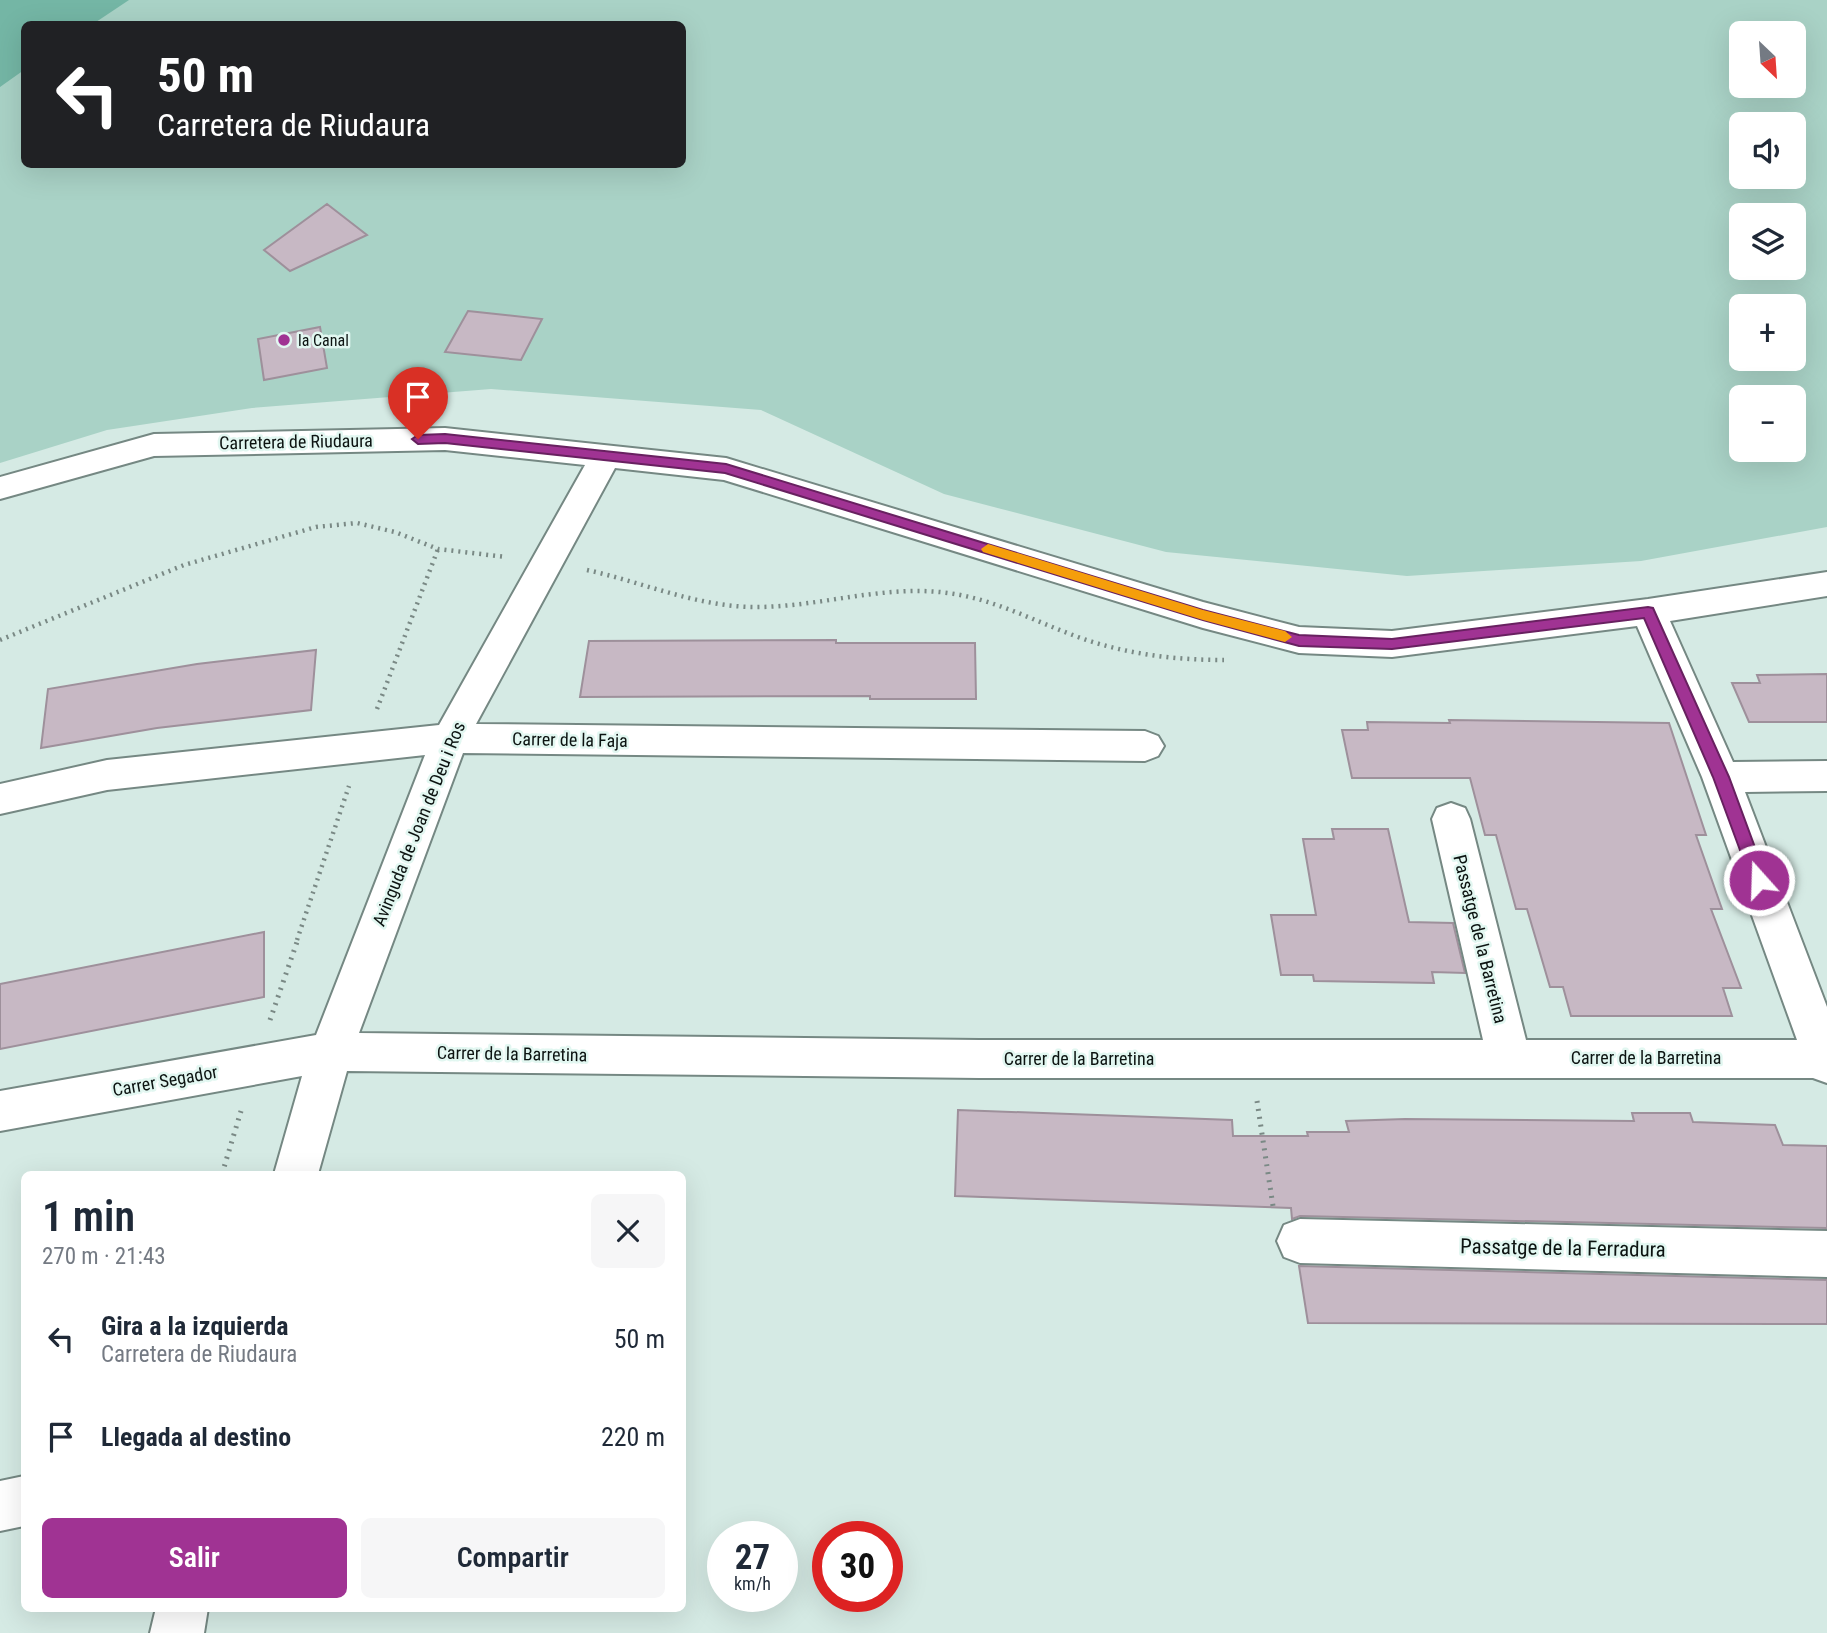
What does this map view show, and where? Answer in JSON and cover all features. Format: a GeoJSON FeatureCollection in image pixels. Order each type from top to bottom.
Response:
{"type":"FeatureCollection","features":[{"type":"Feature","properties":{"kind":"street","name":"Carretera de Riudaura"},"geometry":{"type":"LineString","coordinates":[[0,488],[153,445],[445,439],[726,469],[1203,615],[1299,640],[1392,644],[1648,612],[1827,584]]}},
{"type":"Feature","properties":{"kind":"street","name":"Avinguda de Joan de Deu i Ros"},"geometry":{"type":"LineString","coordinates":[[297,1171],[331,1052],[450,738],[606,456]]}},
{"type":"Feature","properties":{"kind":"street"},"geometry":{"type":"LineString","coordinates":[[1648,612],[1721,777],[1826,1061]]}},
{"type":"Feature","properties":{"kind":"street","name":"Carrer de la Faja"},"geometry":{"type":"LineString","coordinates":[[0,799],[107,775],[450,738],[1144,746]]}},
{"type":"Feature","properties":{"kind":"street"},"geometry":{"type":"LineString","coordinates":[[1721,777],[1827,776]]}},
{"type":"Feature","properties":{"kind":"street","name":"Passatge de la Barretina"},"geometry":{"type":"LineString","coordinates":[[1451,819],[1509,1058]]}},
{"type":"Feature","properties":{"kind":"street","name":"Carrer de la Barretina"},"geometry":{"type":"LineString","coordinates":[[331,1052],[1826,1061]]}},
{"type":"Feature","properties":{"kind":"street","name":"Carrer Segador"},"geometry":{"type":"LineString","coordinates":[[0,1111],[331,1052]]}},
{"type":"Feature","properties":{"kind":"street","name":"Passatge de la Ferradura"},"geometry":{"type":"LineString","coordinates":[[1300,1241],[1827,1254]]}},
{"type":"Feature","properties":{"kind":"street"},"geometry":{"type":"LineString","coordinates":[[0,1506],[21,1502]]}},
{"type":"Feature","properties":{"kind":"street"},"geometry":{"type":"LineString","coordinates":[[177,1633],[181,1612]]}},
{"type":"Feature","properties":{"kind":"path"},"geometry":{"type":"LineString","coordinates":[[0,640],[184,565],[316,527],[357,523],[396,531],[438,549],[517,559]]}},
{"type":"Feature","properties":{"kind":"path"},"geometry":{"type":"LineString","coordinates":[[374,716],[438,549]]}},
{"type":"Feature","properties":{"kind":"path"},"geometry":{"type":"LineString","coordinates":[[586,570],[688,599],[748,607],[784,607],[922,593],[968,596],[1093,642],[1125,650],[1203,661],[1232,660]]}},
{"type":"Feature","properties":{"kind":"path"},"geometry":{"type":"LineString","coordinates":[[267,1029],[351,781]]}},
{"type":"Feature","properties":{"kind":"path"},"geometry":{"type":"LineString","coordinates":[[1250,1058],[1275,1220],[1284,1233],[1300,1241]]}},
{"type":"Feature","properties":{"kind":"path"},"geometry":{"type":"LineString","coordinates":[[223,1171],[242,1108]]}},
{"type":"Feature","properties":{"kind":"green space"},"geometry":{"type":"Polygon","coordinates":[[[0,0],[1827,0],[1827,527],[1641,561],[1407,576],[1166,552],[944,494],[761,410],[491,389],[252,408],[107,430],[0,463],[0,0]]]}},
{"type":"Feature","properties":{"kind":"green space"},"geometry":{"type":"Polygon","coordinates":[[[0,0],[129,0],[98,21],[21,21],[21,72],[0,87],[0,0]]]}},
{"type":"Feature","properties":{"kind":"building"},"geometry":{"type":"Polygon","coordinates":[[[327,204],[367,235],[290,271],[264,250],[327,204]]]}},
{"type":"Feature","properties":{"kind":"building"},"geometry":{"type":"Polygon","coordinates":[[[468,311],[542,319],[521,360],[445,352],[468,311]]]}},
{"type":"Feature","properties":{"kind":"building"},"geometry":{"type":"Polygon","coordinates":[[[320,327],[327,368],[264,380],[258,339],[320,327]]]}},
{"type":"Feature","properties":{"kind":"building"},"geometry":{"type":"Polygon","coordinates":[[[836,640],[836,643],[975,643],[976,699],[870,699],[870,696],[580,697],[589,641],[836,640]]]}},
{"type":"Feature","properties":{"kind":"building"},"geometry":{"type":"Polygon","coordinates":[[[316,650],[311,710],[157,728],[41,748],[48,689],[197,664],[316,650]]]}},
{"type":"Feature","properties":{"kind":"building"},"geometry":{"type":"Polygon","coordinates":[[[1827,674],[1827,722],[1749,722],[1732,683],[1760,683],[1757,675],[1827,674]]]}},
{"type":"Feature","properties":{"kind":"building"},"geometry":{"type":"Polygon","coordinates":[[[1449,720],[1669,723],[1706,835],[1696,835],[1722,909],[1711,909],[1741,988],[1723,988],[1732,1016],[1571,1016],[1563,987],[1550,987],[1527,909],[1516,909],[1496,835],[1485,835],[1470,778],[1352,778],[1342,730],[1368,730],[1367,722],[1450,723],[1449,720]]]}},
{"type":"Feature","properties":{"kind":"building"},"geometry":{"type":"Polygon","coordinates":[[[1332,829],[1388,829],[1409,922],[1453,923],[1465,973],[1432,972],[1434,983],[1314,981],[1313,975],[1281,975],[1271,915],[1316,915],[1303,839],[1334,839],[1332,829]]]}},
{"type":"Feature","properties":{"kind":"building"},"geometry":{"type":"Polygon","coordinates":[[[264,932],[264,997],[0,1049],[0,984],[264,932]]]}},
{"type":"Feature","properties":{"kind":"building"},"geometry":{"type":"Polygon","coordinates":[[[958,1110],[1232,1120],[1233,1136],[1308,1136],[1307,1132],[1349,1132],[1346,1121],[1634,1121],[1632,1113],[1690,1113],[1693,1122],[1775,1125],[1783,1145],[1827,1146],[1827,1228],[1300,1216],[1292,1219],[1291,1208],[955,1196],[958,1110]]]}},
{"type":"Feature","properties":{"kind":"building"},"geometry":{"type":"Polygon","coordinates":[[[1299,1266],[1827,1280],[1827,1324],[1308,1323],[1299,1266]]]}},
{"type":"Feature","properties":{"kind":"slow traffic"},"geometry":{"type":"LineString","coordinates":[[988,549],[1203,615],[1285,637]]}},
{"type":"Feature","properties":{"kind":"place","name":"la Canal"},"geometry":{"type":"Point","coordinates":[284,340]}},
{"type":"Feature","properties":{"kind":"route"},"geometry":{"type":"LineString","coordinates":[[418,439],[445,439],[726,469],[1203,615],[1299,640],[1392,644],[1648,612],[1721,777],[1759,880]]}}]}
